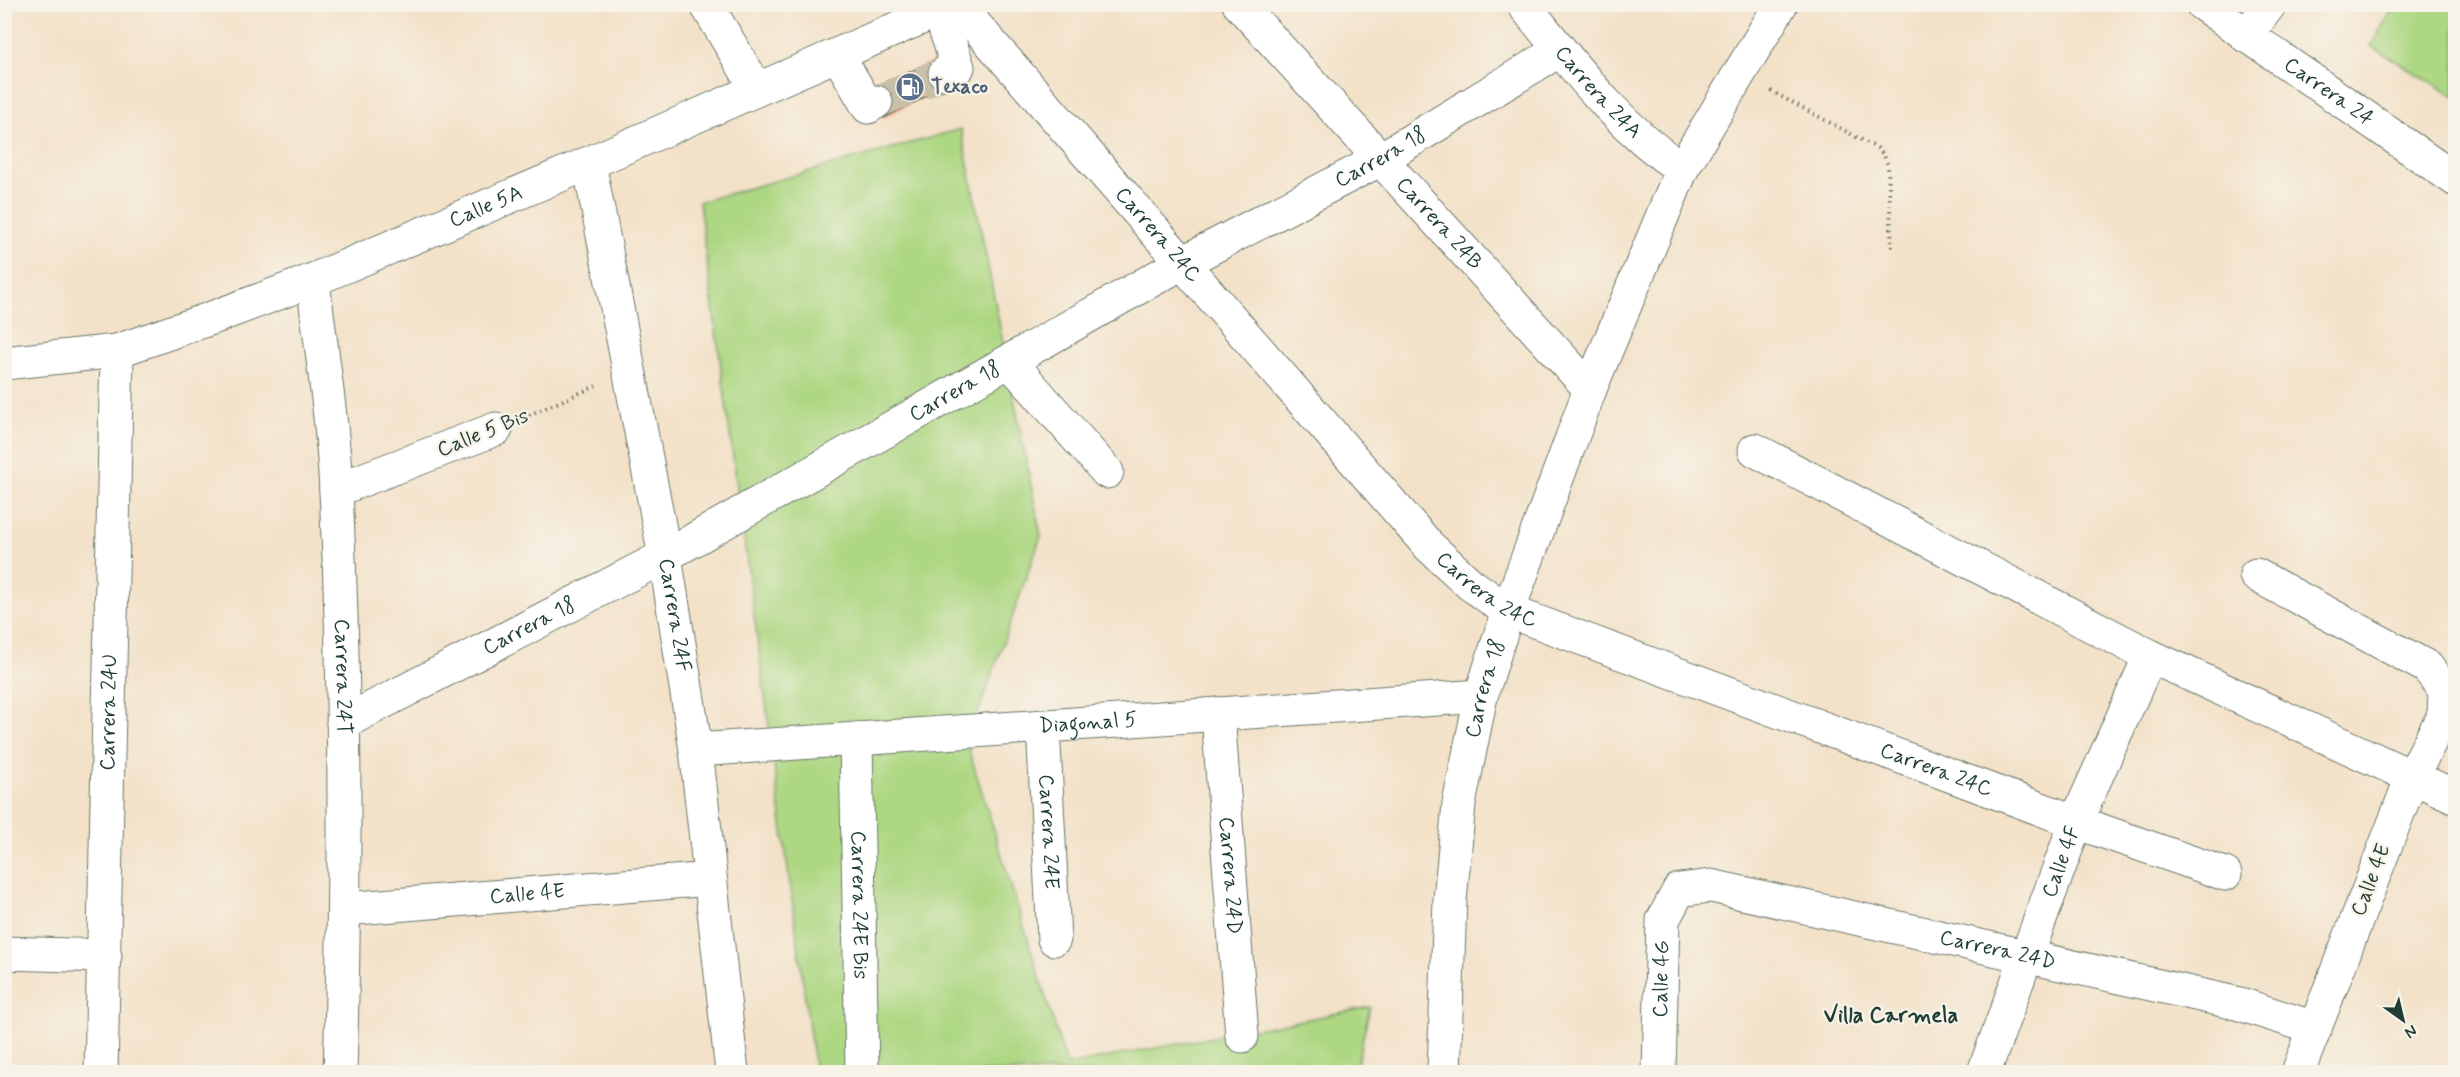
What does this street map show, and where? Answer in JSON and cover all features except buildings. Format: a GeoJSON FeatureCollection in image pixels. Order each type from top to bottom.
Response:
{"type":"FeatureCollection","features":[{"type":"Feature","properties":{"kind":"street"},"geometry":{"type":"LineString","coordinates":[[706,4],[758,89]]}},
{"type":"Feature","properties":{"kind":"street","name":"Carrera 24B"},"geometry":{"type":"LineString","coordinates":[[1239,4],[1590,389]]}},
{"type":"Feature","properties":{"kind":"street","name":"Carrera 24A"},"geometry":{"type":"LineString","coordinates":[[1523,4],[1616,117],[1653,150],[1682,169]]}},
{"type":"Feature","properties":{"kind":"street","name":"Carrera 18"},"geometry":{"type":"LineString","coordinates":[[1444,1072],[1450,900],[1459,804],[1481,696],[1508,611],[1590,389],[1682,169],[1781,4]]}},
{"type":"Feature","properties":{"kind":"street","name":"Carrera 24"},"geometry":{"type":"LineString","coordinates":[[2202,4],[2456,180]]}},
{"type":"Feature","properties":{"kind":"street"},"geometry":{"type":"LineString","coordinates":[[2246,36],[2270,4]]}},
{"type":"Feature","properties":{"kind":"street"},"geometry":{"type":"LineString","coordinates":[[945,73],[958,67],[950,7]]}},
{"type":"Feature","properties":{"kind":"street","name":"Calle 5A"},"geometry":{"type":"LineString","coordinates":[[4,363],[117,351],[313,280],[950,7]]}},
{"type":"Feature","properties":{"kind":"street","name":"Carrera 24C"},"geometry":{"type":"LineString","coordinates":[[950,7],[1182,263],[1428,545],[1470,584],[1508,611],[2076,822],[2224,874]]}},
{"type":"Feature","properties":{"kind":"street","name":"Carrera 18"},"geometry":{"type":"LineString","coordinates":[[343,723],[665,556],[1182,263],[1379,160],[1560,50]]}},
{"type":"Feature","properties":{"kind":"street"},"geometry":{"type":"LineString","coordinates":[[838,55],[868,107],[876,102]]}},
{"type":"Feature","properties":{"kind":"street","name":"Carrera 24F"},"geometry":{"type":"LineString","coordinates":[[589,163],[627,373],[665,556],[696,750],[732,1072]]}},
{"type":"Feature","properties":{"kind":"street","name":"Carrera 24T"},"geometry":{"type":"LineString","coordinates":[[313,280],[336,490],[343,723],[345,909],[340,1072]]}},
{"type":"Feature","properties":{"kind":"street","name":"Carrera 24U"},"geometry":{"type":"LineString","coordinates":[[101,1072],[117,351]]}},
{"type":"Feature","properties":{"kind":"street"},"geometry":{"type":"LineString","coordinates":[[1010,362],[1107,472]]}},
{"type":"Feature","properties":{"kind":"street","name":"Calle 5 Bis"},"geometry":{"type":"LineString","coordinates":[[336,490],[496,429]]}},
{"type":"Feature","properties":{"kind":"street"},"geometry":{"type":"LineString","coordinates":[[1755,450],[2150,656],[2456,797]]}},
{"type":"Feature","properties":{"kind":"street","name":"Calle 4E"},"geometry":{"type":"LineString","coordinates":[[2256,575],[2427,667],[2445,690],[2444,714],[2412,777],[2298,1072]]}},
{"type":"Feature","properties":{"kind":"street","name":"Calle 4F"},"geometry":{"type":"LineString","coordinates":[[1984,1072],[2076,822],[2150,656]]}},
{"type":"Feature","properties":{"kind":"street","name":"Diagonal 5"},"geometry":{"type":"LineString","coordinates":[[696,750],[1481,696]]}},
{"type":"Feature","properties":{"kind":"street","name":"Carrera 24D"},"geometry":{"type":"LineString","coordinates":[[1218,714],[1242,1036]]}},
{"type":"Feature","properties":{"kind":"street","name":"Carrera 24E"},"geometry":{"type":"LineString","coordinates":[[1043,726],[1054,939]]}},
{"type":"Feature","properties":{"kind":"street","name":"Carrera 24E Bis"},"geometry":{"type":"LineString","coordinates":[[856,739],[862,1072]]}},
{"type":"Feature","properties":{"kind":"street","name":"Calle 4E"},"geometry":{"type":"LineString","coordinates":[[345,909],[710,879]]}},
{"type":"Feature","properties":{"kind":"street","name":"Carrera 24D"},"geometry":{"type":"LineString","coordinates":[[1679,890],[1711,886],[2240,1004],[2314,1028]]}},
{"type":"Feature","properties":{"kind":"street","name":"Calle 4G"},"geometry":{"type":"LineString","coordinates":[[1659,1072],[1663,920],[1679,890]]}},
{"type":"Feature","properties":{"kind":"street"},"geometry":{"type":"LineString","coordinates":[[4,953],[105,956]]}},
{"type":"Feature","properties":{"kind":"path"},"geometry":{"type":"LineString","coordinates":[[1739,73],[1877,148],[1884,155],[1888,166],[1892,249]]}},
{"type":"Feature","properties":{"kind":"path","name":"Calle 5 Bis"},"geometry":{"type":"LineString","coordinates":[[496,429],[627,373]]}},
{"type":"Feature","properties":{"kind":"green space"},"geometry":{"type":"Polygon","coordinates":[[[2394,5],[2455,5],[2455,97],[2371,46],[2394,5]]]}},
{"type":"Feature","properties":{"kind":"green space"},"geometry":{"type":"Polygon","coordinates":[[[961,129],[1041,536],[967,744],[1067,1065],[1370,1007],[1355,1072],[815,1072],[699,202],[961,129]]]}},
{"type":"Feature","properties":{"kind":"tunnel"},"geometry":{"type":"LineString","coordinates":[[876,102],[945,73]]}},
{"type":"Feature","properties":{"kind":"place","name":"Texaco"},"geometry":{"type":"Point","coordinates":[910,87]}},
{"type":"Feature","properties":{"kind":"district","name":"Villa Carmela"},"geometry":{"type":"Point","coordinates":[1891,1016]}}]}
